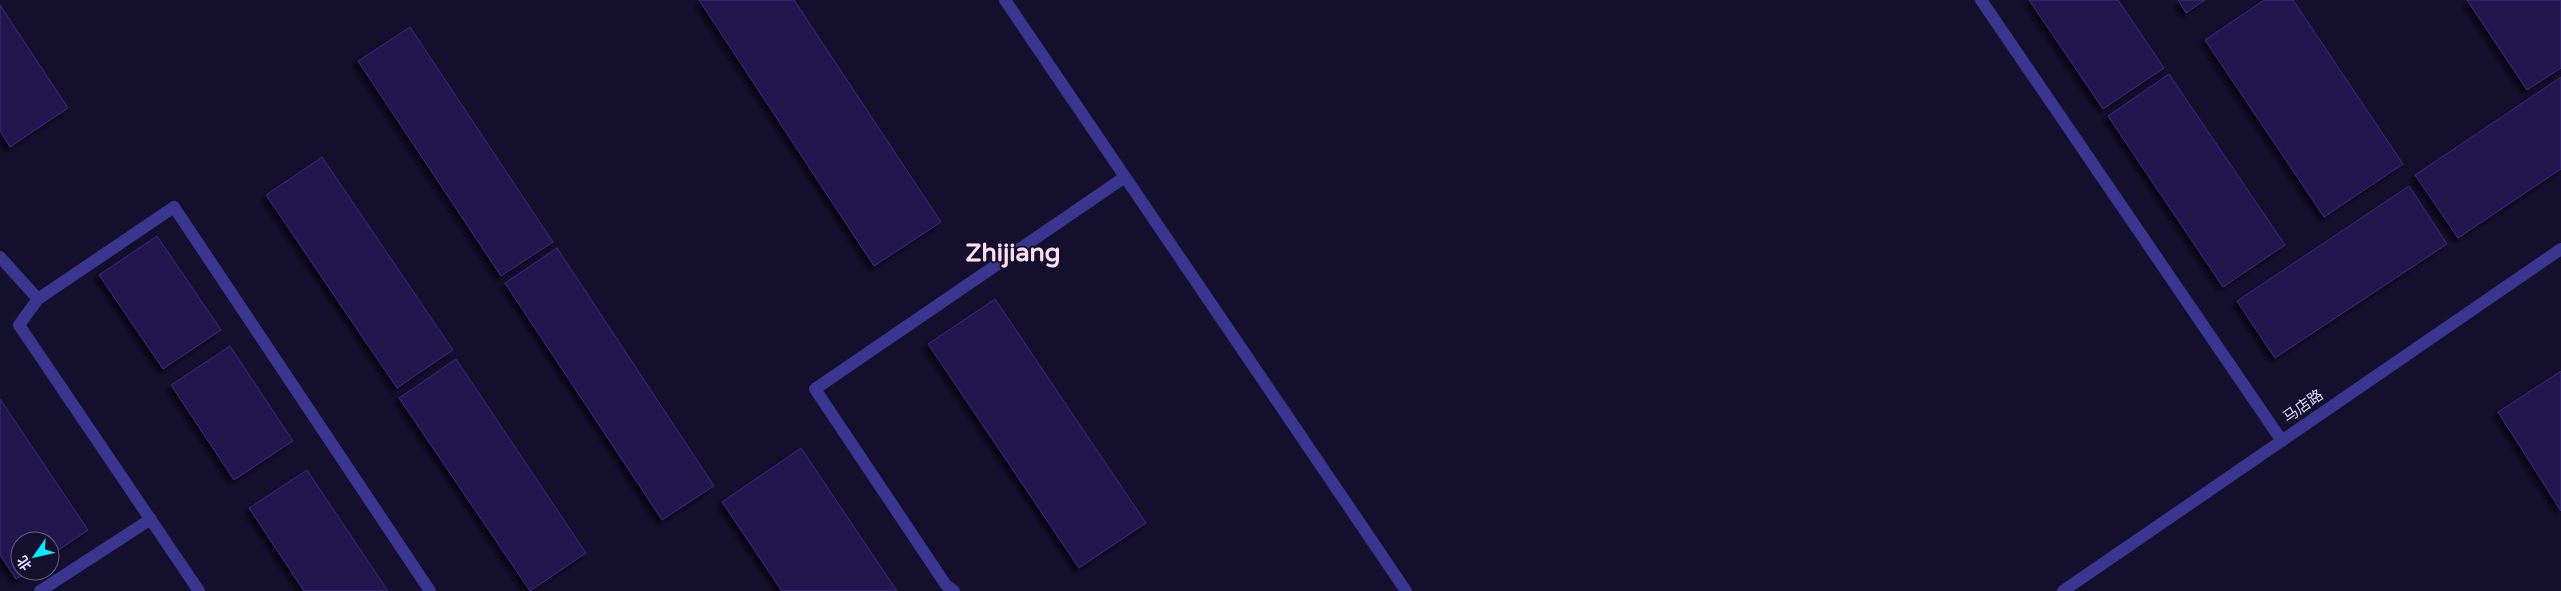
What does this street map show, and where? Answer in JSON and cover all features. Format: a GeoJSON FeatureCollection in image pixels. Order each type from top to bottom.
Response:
{"type":"FeatureCollection","features":[{"type":"Feature","properties":{"kind":"street"},"geometry":{"type":"LineString","coordinates":[[1005,0],[1406,591]]}},
{"type":"Feature","properties":{"kind":"street"},"geometry":{"type":"LineString","coordinates":[[1981,0],[2282,441]]}},
{"type":"Feature","properties":{"kind":"street"},"geometry":{"type":"LineString","coordinates":[[954,591],[946,585],[815,389],[1125,177]]}},
{"type":"Feature","properties":{"kind":"street"},"geometry":{"type":"LineString","coordinates":[[199,591],[19,325],[38,299],[174,207],[430,591]]}},
{"type":"Feature","properties":{"kind":"street","name":"马店路"},"geometry":{"type":"LineString","coordinates":[[2063,591],[2561,249]]}},
{"type":"Feature","properties":{"kind":"street"},"geometry":{"type":"LineString","coordinates":[[0,257],[38,299]]}},
{"type":"Feature","properties":{"kind":"street"},"geometry":{"type":"LineString","coordinates":[[40,591],[150,519]]}},
{"type":"Feature","properties":{"kind":"building"},"geometry":{"type":"Polygon","coordinates":[[[699,0],[794,0],[941,222],[874,266],[699,0]]]}},
{"type":"Feature","properties":{"kind":"building"},"geometry":{"type":"Polygon","coordinates":[[[2029,0],[2118,0],[2164,68],[2103,109],[2029,0]]]}},
{"type":"Feature","properties":{"kind":"building"},"geometry":{"type":"Polygon","coordinates":[[[2178,0],[2205,0],[2186,13],[2178,0]]]}},
{"type":"Feature","properties":{"kind":"building"},"geometry":{"type":"Polygon","coordinates":[[[2264,0],[2293,0],[2403,164],[2324,217],[2205,40],[2264,0]]]}},
{"type":"Feature","properties":{"kind":"building"},"geometry":{"type":"Polygon","coordinates":[[[2467,0],[2561,0],[2561,68],[2527,90],[2467,0]]]}},
{"type":"Feature","properties":{"kind":"building"},"geometry":{"type":"Polygon","coordinates":[[[0,5],[68,108],[10,147],[0,131],[0,5]]]}},
{"type":"Feature","properties":{"kind":"building"},"geometry":{"type":"Polygon","coordinates":[[[410,27],[553,242],[501,276],[358,61],[410,27]]]}},
{"type":"Feature","properties":{"kind":"building"},"geometry":{"type":"Polygon","coordinates":[[[2169,74],[2285,245],[2223,287],[2108,116],[2169,74]]]}},
{"type":"Feature","properties":{"kind":"building"},"geometry":{"type":"Polygon","coordinates":[[[2561,77],[2561,169],[2458,238],[2415,175],[2561,77]]]}},
{"type":"Feature","properties":{"kind":"building"},"geometry":{"type":"Polygon","coordinates":[[[322,157],[453,350],[397,388],[266,195],[322,157]]]}},
{"type":"Feature","properties":{"kind":"building"},"geometry":{"type":"Polygon","coordinates":[[[2409,186],[2447,244],[2275,358],[2237,301],[2409,186]]]}},
{"type":"Feature","properties":{"kind":"building"},"geometry":{"type":"Polygon","coordinates":[[[157,236],[221,330],[163,369],[99,275],[157,236]]]}},
{"type":"Feature","properties":{"kind":"building"},"geometry":{"type":"Polygon","coordinates":[[[557,248],[714,486],[662,520],[505,283],[557,248]]]}},
{"type":"Feature","properties":{"kind":"building"},"geometry":{"type":"Polygon","coordinates":[[[995,299],[1146,523],[1079,568],[928,344],[995,299]]]}},
{"type":"Feature","properties":{"kind":"building"},"geometry":{"type":"Polygon","coordinates":[[[230,346],[293,441],[234,480],[171,385],[230,346]]]}},
{"type":"Feature","properties":{"kind":"building"},"geometry":{"type":"Polygon","coordinates":[[[456,359],[586,553],[530,591],[399,398],[456,359]]]}},
{"type":"Feature","properties":{"kind":"building"},"geometry":{"type":"Polygon","coordinates":[[[2561,371],[2561,511],[2498,412],[2561,371]]]}},
{"type":"Feature","properties":{"kind":"building"},"geometry":{"type":"Polygon","coordinates":[[[0,399],[88,530],[60,549],[60,531],[10,531],[10,570],[0,555],[0,399]]]}},
{"type":"Feature","properties":{"kind":"building"},"geometry":{"type":"Polygon","coordinates":[[[801,448],[897,591],[782,591],[722,502],[801,448]]]}},
{"type":"Feature","properties":{"kind":"building"},"geometry":{"type":"Polygon","coordinates":[[[307,470],[388,591],[304,591],[249,508],[307,470]]]}},
{"type":"Feature","properties":{"kind":"district","name":"Zhijiang"},"geometry":{"type":"Point","coordinates":[1013,252]}}]}
